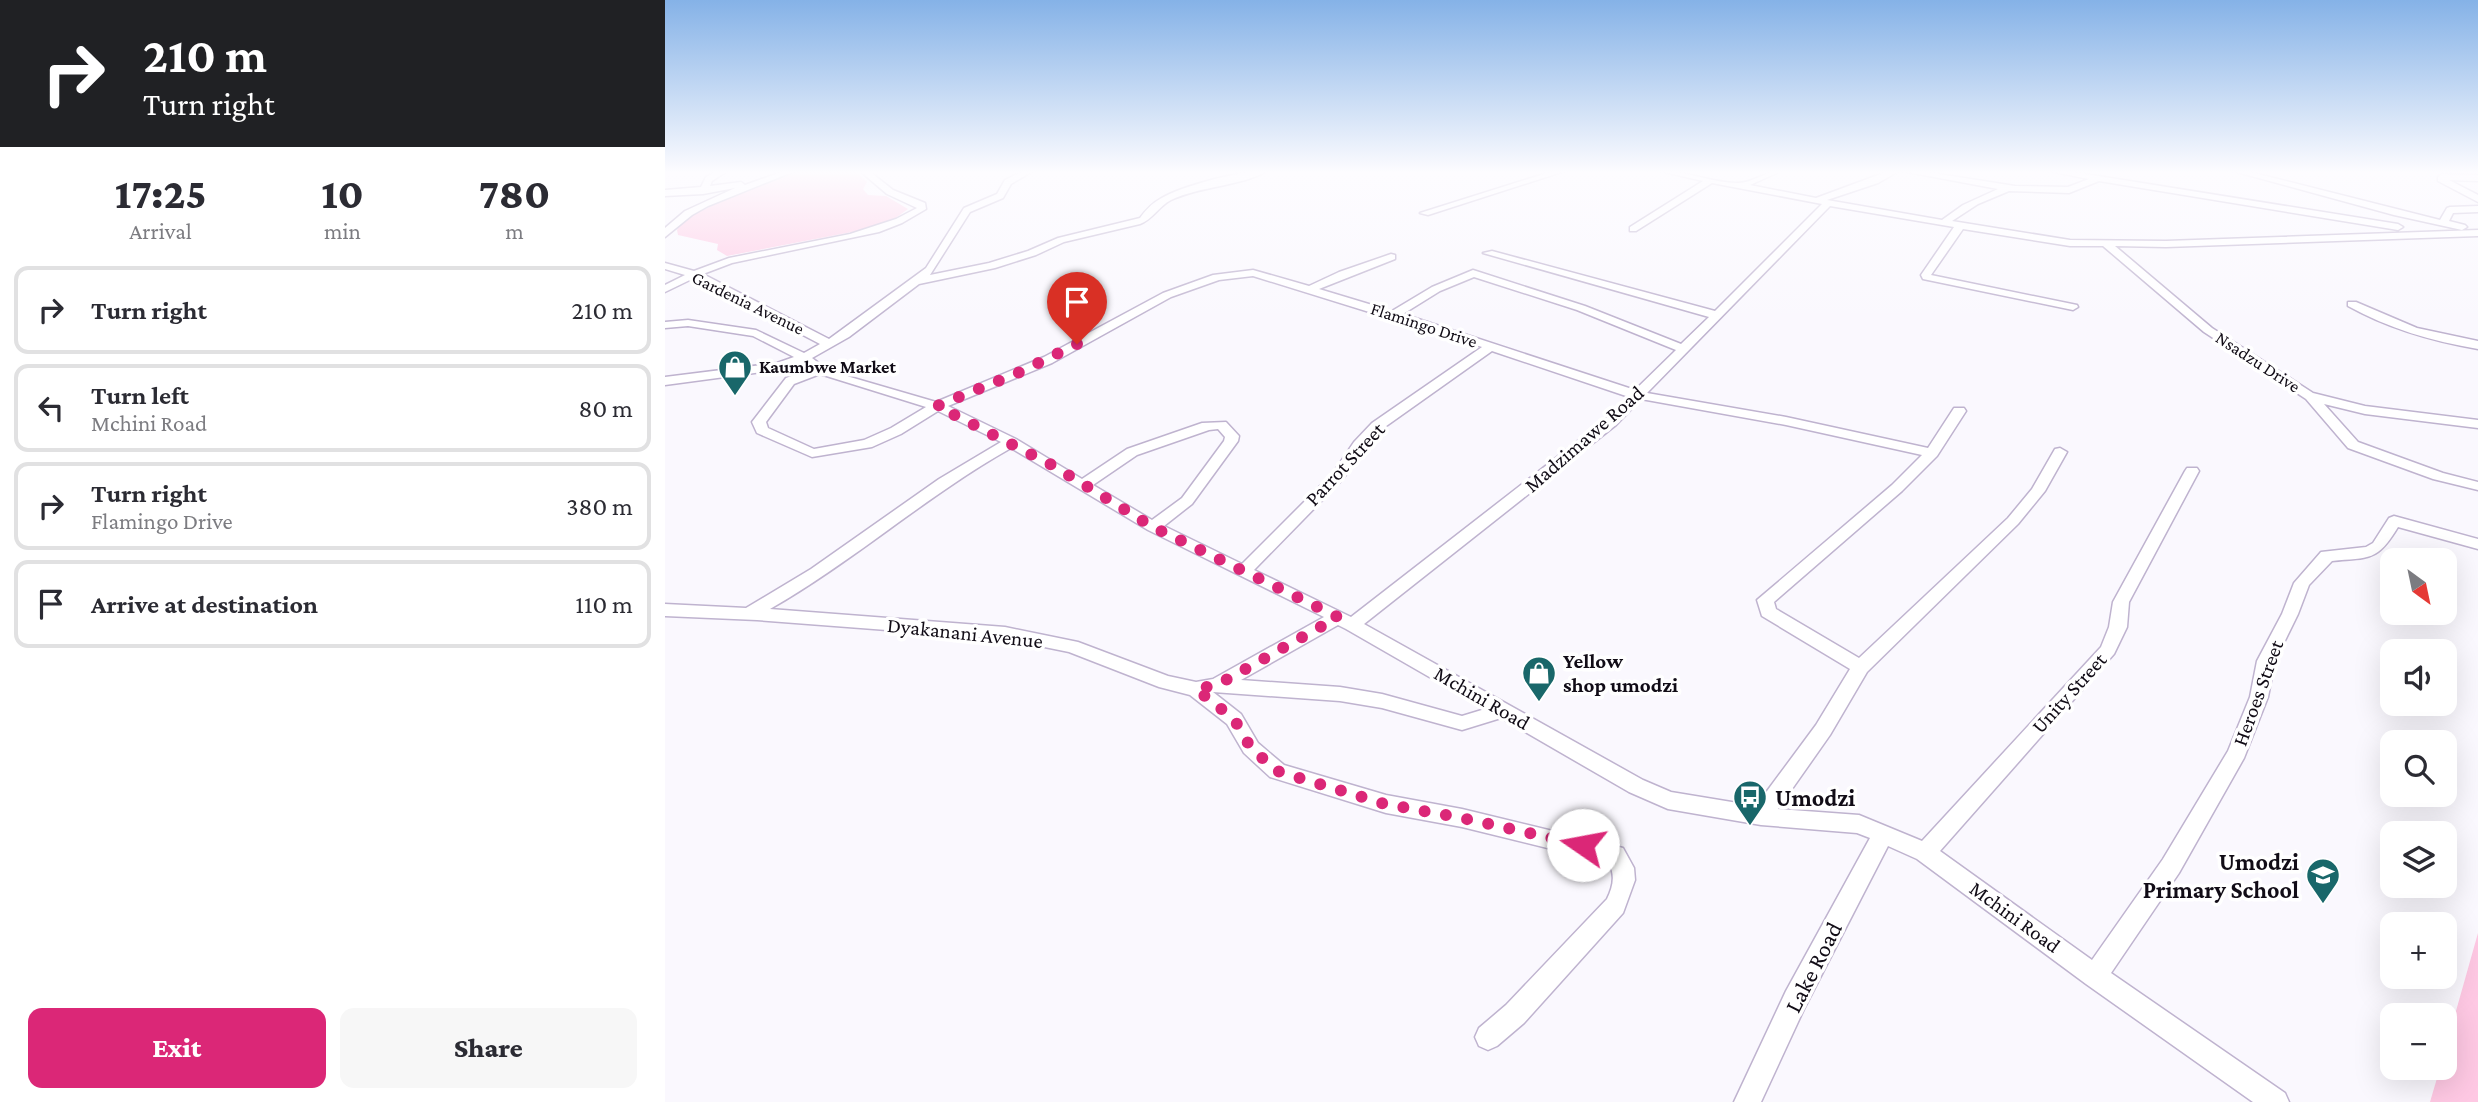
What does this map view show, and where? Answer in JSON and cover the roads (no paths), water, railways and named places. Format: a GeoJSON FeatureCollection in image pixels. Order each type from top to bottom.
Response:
{"type":"FeatureCollection","features":[{"type":"Feature","properties":{"kind":"street"},"geometry":{"type":"LineString","coordinates":[[665,289],[728,261],[817,243],[894,222]]}},
{"type":"Feature","properties":{"kind":"street"},"geometry":{"type":"LineString","coordinates":[[665,381],[750,371],[804,358],[860,325],[916,282],[938,260],[959,222]]}},
{"type":"Feature","properties":{"kind":"street"},"geometry":{"type":"LineString","coordinates":[[916,282],[991,266],[1062,240],[1135,222]]}},
{"type":"Feature","properties":{"kind":"street"},"geometry":{"type":"LineString","coordinates":[[1633,229],[1643,222]]}},
{"type":"Feature","properties":{"kind":"street","name":"Madzimawe Road"},"geometry":{"type":"LineString","coordinates":[[1207,687],[1345,621],[1601,430],[1804,222]]}},
{"type":"Feature","properties":{"kind":"street"},"geometry":{"type":"LineString","coordinates":[[1941,222],[2042,240],[2107,245],[2478,232]]}},
{"type":"Feature","properties":{"kind":"street"},"geometry":{"type":"LineString","coordinates":[[2363,222],[2428,233]]}},
{"type":"Feature","properties":{"kind":"street"},"geometry":{"type":"LineString","coordinates":[[2443,223],[2478,232]]}},
{"type":"Feature","properties":{"kind":"street"},"geometry":{"type":"LineString","coordinates":[[1960,226],[1927,277],[2073,307]]}},
{"type":"Feature","properties":{"kind":"street","name":"Nsadzu Drive"},"geometry":{"type":"LineString","coordinates":[[2107,245],[2208,330],[2309,396],[2365,410],[2478,424]]}},
{"type":"Feature","properties":{"kind":"street"},"geometry":{"type":"LineString","coordinates":[[1488,253],[1716,315]]}},
{"type":"Feature","properties":{"kind":"street"},"geometry":{"type":"LineString","coordinates":[[1311,289],[1391,257]]}},
{"type":"Feature","properties":{"kind":"street","name":"Gardenia Avenue"},"geometry":{"type":"LineString","coordinates":[[665,265],[694,274],[829,344]]}},
{"type":"Feature","properties":{"kind":"street","name":"Flamingo Drive"},"geometry":{"type":"LineString","coordinates":[[820,370],[788,384],[760,419],[761,430],[812,453],[837,451],[879,439],[937,406],[1048,360],[1167,295],[1230,274],[1253,272],[1393,314],[1637,395],[1786,421],[1932,453]]}},
{"type":"Feature","properties":{"kind":"street"},"geometry":{"type":"LineString","coordinates":[[1393,314],[1436,289],[1468,274],[1477,274],[1581,308],[1683,349]]}},
{"type":"Feature","properties":{"kind":"street"},"geometry":{"type":"LineString","coordinates":[[2352,304],[2407,331],[2478,345]]}},
{"type":"Feature","properties":{"kind":"street"},"geometry":{"type":"LineString","coordinates":[[665,332],[688,323]]}},
{"type":"Feature","properties":{"kind":"street","name":"Mchini Road"},"geometry":{"type":"LineString","coordinates":[[665,325],[688,323],[756,332],[804,358],[820,370],[937,406],[1011,442],[1153,527],[1345,621],[1636,786],[1668,800],[1761,816],[1859,824],[1925,852],[2095,976],[2276,1102]]}},
{"type":"Feature","properties":{"kind":"street","name":"Parrot Street"},"geometry":{"type":"LineString","coordinates":[[1244,571],[1338,476],[1359,445],[1377,425],[1491,346]]}},
{"type":"Feature","properties":{"kind":"street"},"geometry":{"type":"LineString","coordinates":[[2309,396],[2353,445],[2438,476],[2478,486]]}},
{"type":"Feature","properties":{"kind":"street"},"geometry":{"type":"LineString","coordinates":[[1861,667],[1768,612],[1765,600],[1897,488],[1932,453],[1959,411]]}},
{"type":"Feature","properties":{"kind":"street"},"geometry":{"type":"LineString","coordinates":[[1084,484],[1142,447],[1207,426],[1221,425],[1232,436],[1231,441],[1187,501],[1153,527]]}},
{"type":"Feature","properties":{"kind":"street"},"geometry":{"type":"LineString","coordinates":[[749,613],[795,590],[948,477],[1011,442]]}},
{"type":"Feature","properties":{"kind":"street"},"geometry":{"type":"LineString","coordinates":[[1761,816],[1823,730],[1861,667],[2013,521],[2038,491],[2060,452]]}},
{"type":"Feature","properties":{"kind":"street","name":"Unity Street"},"geometry":{"type":"LineString","coordinates":[[1925,852],[2108,650],[2118,627],[2121,602],[2192,471]]}},
{"type":"Feature","properties":{"kind":"street","name":"Heroes Street"},"geometry":{"type":"LineString","coordinates":[[2095,976],[2171,866],[2237,753],[2259,697],[2271,650],[2290,614],[2302,583],[2321,561],[2327,555],[2337,553],[2370,552],[2379,546],[2394,520],[2478,544]]}},
{"type":"Feature","properties":{"kind":"street","name":"Dyakanani Avenue"},"geometry":{"type":"LineString","coordinates":[[665,610],[749,613],[1005,633],[1072,646],[1165,682],[1207,687],[1340,694],[1383,701],[1462,723],[1502,710]]}},
{"type":"Feature","properties":{"kind":"street"},"geometry":{"type":"LineString","coordinates":[[1207,687],[1234,719],[1251,748],[1277,771],[1385,804],[1462,818],[1615,855],[1624,866],[1625,886],[1615,906],[1515,1014],[1488,1037]]}},
{"type":"Feature","properties":{"kind":"street","name":"Lake Road"},"geometry":{"type":"LineString","coordinates":[[1747,1102],[1795,1000],[1883,834]]}},
{"type":"Feature","properties":{"kind":"place","name":"Kaumbwe Market"},"geometry":{"type":"Point","coordinates":[735,397]}},
{"type":"Feature","properties":{"kind":"place","name":"Yellow shop umodzi"},"geometry":{"type":"Point","coordinates":[1539,703]}},
{"type":"Feature","properties":{"kind":"place","name":"Umodzi"},"geometry":{"type":"Point","coordinates":[1750,827]}},
{"type":"Feature","properties":{"kind":"place","name":"Umodzi Primary School"},"geometry":{"type":"Point","coordinates":[2323,905]}}]}
